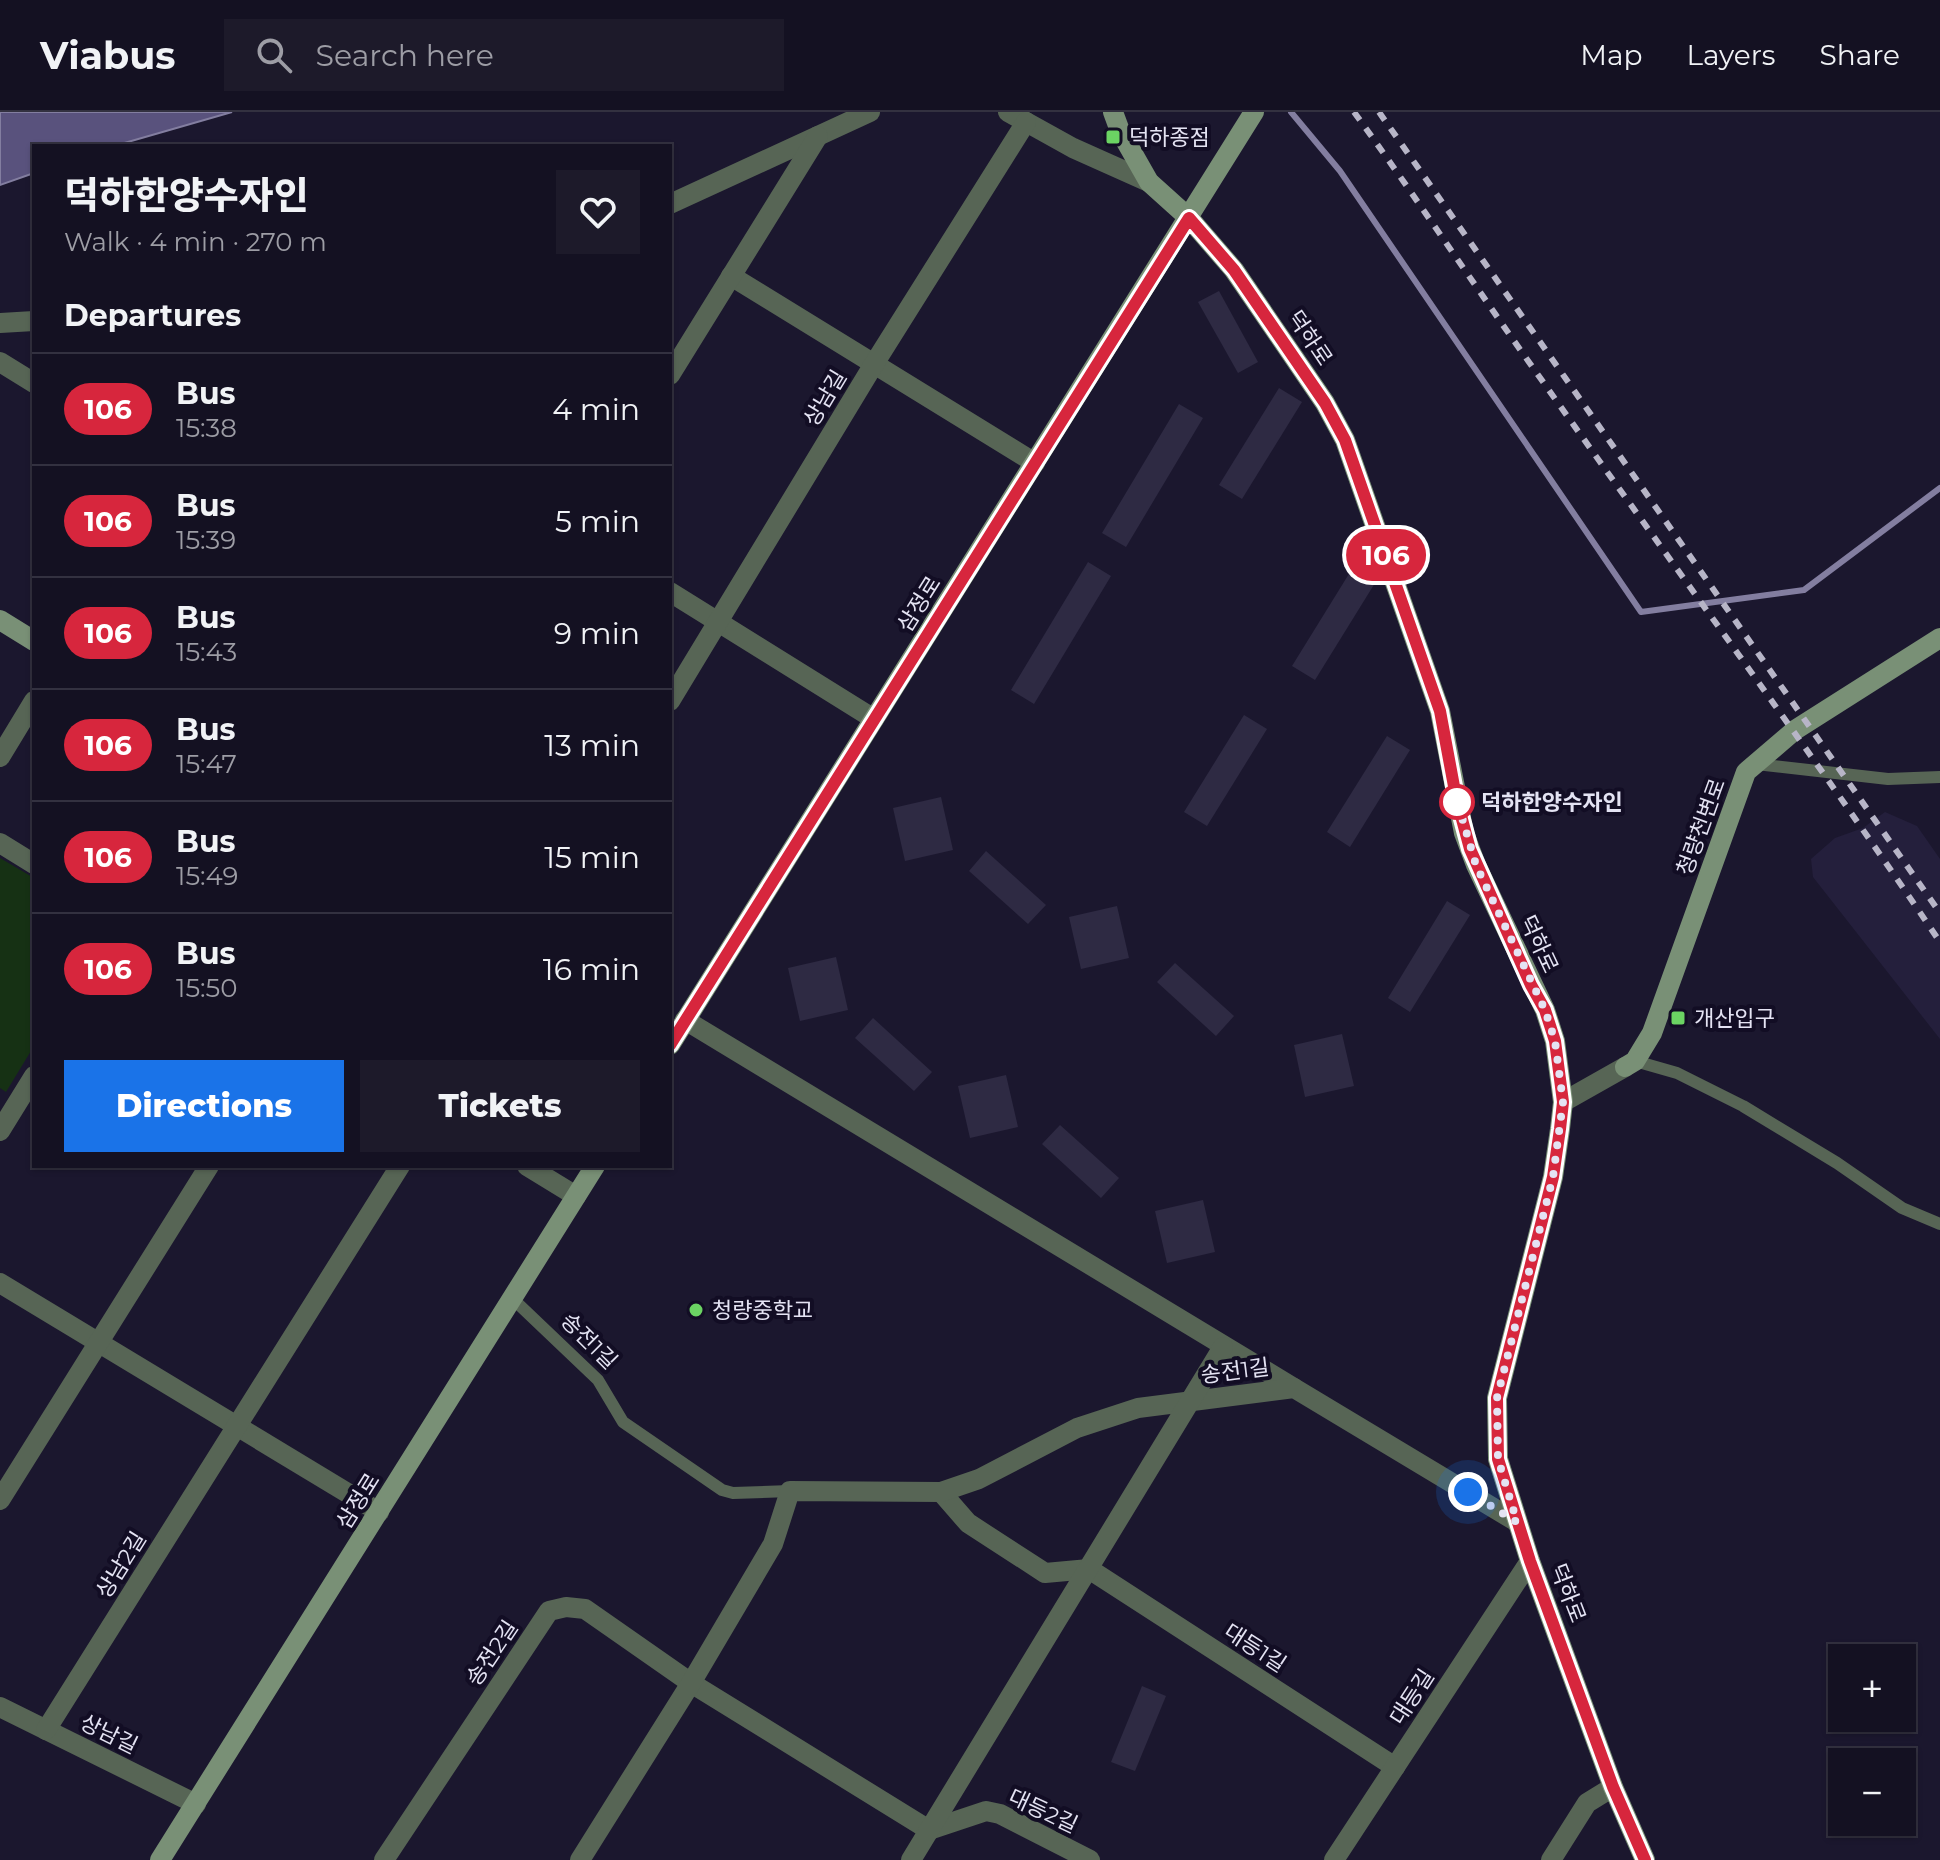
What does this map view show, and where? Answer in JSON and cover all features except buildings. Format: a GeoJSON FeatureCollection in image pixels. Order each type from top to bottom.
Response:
{"type":"FeatureCollection","features":[{"type":"Feature","properties":{"kind":"street"},"geometry":{"type":"LineString","coordinates":[[672,203],[870,112]]}},
{"type":"Feature","properties":{"kind":"street","name":"덕하로"},"geometry":{"type":"LineString","coordinates":[[1113,112],[1149,182],[1189,218],[1234,270],[1325,403],[1345,440],[1440,711],[1456,797],[1472,854],[1545,1010],[1555,1041],[1563,1102],[1553,1177],[1497,1398],[1498,1459],[1530,1561],[1613,1787],[1645,1860]]}},
{"type":"Feature","properties":{"kind":"street","name":"삼정로"},"geometry":{"type":"LineString","coordinates":[[676,1030],[1254,112]]}},
{"type":"Feature","properties":{"kind":"street"},"geometry":{"type":"LineString","coordinates":[[1017,117],[1073,148],[1149,182]]}},
{"type":"Feature","properties":{"kind":"street","name":"상남길"},"geometry":{"type":"LineString","coordinates":[[672,698],[874,364],[1017,117]]}},
{"type":"Feature","properties":{"kind":"street"},"geometry":{"type":"LineString","coordinates":[[672,372],[818,136]]}},
{"type":"Feature","properties":{"kind":"street"},"geometry":{"type":"LineString","coordinates":[[731,276],[1035,463]]}},
{"type":"Feature","properties":{"kind":"street"},"geometry":{"type":"LineString","coordinates":[[0,323],[32,321]]}},
{"type":"Feature","properties":{"kind":"street"},"geometry":{"type":"LineString","coordinates":[[0,362],[32,382]]}},
{"type":"Feature","properties":{"kind":"street"},"geometry":{"type":"LineString","coordinates":[[672,593],[874,719]]}},
{"type":"Feature","properties":{"kind":"street"},"geometry":{"type":"LineString","coordinates":[[0,620],[32,640]]}},
{"type":"Feature","properties":{"kind":"street","name":"청량천변로"},"geometry":{"type":"LineString","coordinates":[[1630,1064],[1652,1033],[1746,772],[1795,730],[1940,638]]}},
{"type":"Feature","properties":{"kind":"street"},"geometry":{"type":"LineString","coordinates":[[0,757],[32,704]]}},
{"type":"Feature","properties":{"kind":"street"},"geometry":{"type":"LineString","coordinates":[[0,843],[32,863]]}},
{"type":"Feature","properties":{"kind":"street"},"geometry":{"type":"LineString","coordinates":[[676,1030],[1294,1388]]}},
{"type":"Feature","properties":{"kind":"street"},"geometry":{"type":"LineString","coordinates":[[1563,1102],[1630,1064]]}},
{"type":"Feature","properties":{"kind":"street"},"geometry":{"type":"LineString","coordinates":[[0,1131],[32,1079]]}},
{"type":"Feature","properties":{"kind":"street"},"geometry":{"type":"LineString","coordinates":[[0,1500],[208,1168]]}},
{"type":"Feature","properties":{"kind":"street","name":"상남2길"},"geometry":{"type":"LineString","coordinates":[[46,1730],[399,1168]]}},
{"type":"Feature","properties":{"kind":"street"},"geometry":{"type":"LineString","coordinates":[[530,1168],[576,1196]]}},
{"type":"Feature","properties":{"kind":"street","name":"삼정로"},"geometry":{"type":"LineString","coordinates":[[160,1860],[594,1168]]}},
{"type":"Feature","properties":{"kind":"street"},"geometry":{"type":"LineString","coordinates":[[0,1283],[379,1512]]}},
{"type":"Feature","properties":{"kind":"street"},"geometry":{"type":"LineString","coordinates":[[911,1860],[1223,1347]]}},
{"type":"Feature","properties":{"kind":"street","name":"송전1길"},"geometry":{"type":"LineString","coordinates":[[790,1491],[941,1492],[979,1479],[1077,1428],[1138,1408],[1294,1388],[1517,1522]]}},
{"type":"Feature","properties":{"kind":"street"},"geometry":{"type":"LineString","coordinates":[[580,1860],[691,1683],[773,1544],[790,1491]]}},
{"type":"Feature","properties":{"kind":"street"},"geometry":{"type":"LineString","coordinates":[[941,1492],[968,1523],[1045,1573],[1089,1569]]}},
{"type":"Feature","properties":{"kind":"street","name":"대등길"},"geometry":{"type":"LineString","coordinates":[[1334,1860],[1530,1561]]}},
{"type":"Feature","properties":{"kind":"street","name":"대등1길"},"geometry":{"type":"LineString","coordinates":[[1089,1569],[1395,1767]]}},
{"type":"Feature","properties":{"kind":"street","name":"송전2길"},"geometry":{"type":"LineString","coordinates":[[384,1860],[549,1611],[566,1607],[585,1609],[691,1683],[929,1830]]}},
{"type":"Feature","properties":{"kind":"street","name":"상남길"},"geometry":{"type":"LineString","coordinates":[[0,1707],[196,1804]]}},
{"type":"Feature","properties":{"kind":"street"},"geometry":{"type":"LineString","coordinates":[[1551,1860],[1587,1803],[1613,1787]]}},
{"type":"Feature","properties":{"kind":"street","name":"대등2길"},"geometry":{"type":"LineString","coordinates":[[929,1830],[986,1811],[1000,1814],[1090,1860]]}},
{"type":"Feature","properties":{"kind":"lane"},"geometry":{"type":"LineString","coordinates":[[1755,764],[1888,779],[1940,777]]}},
{"type":"Feature","properties":{"kind":"lane"},"geometry":{"type":"LineString","coordinates":[[1630,1064],[1677,1073],[1743,1106],[1837,1163],[1902,1208],[1940,1224]]}},
{"type":"Feature","properties":{"kind":"lane","name":"송전1길"},"geometry":{"type":"LineString","coordinates":[[512,1298],[598,1380],[623,1422],[722,1490],[733,1493],[790,1491]]}},
{"type":"Feature","properties":{"kind":"shaded area"},"geometry":{"type":"Polygon","coordinates":[[[0,112],[232,112],[121,144],[32,144],[32,174],[0,185],[0,112]]]}},
{"type":"Feature","properties":{"kind":"shaded area"},"geometry":{"type":"Polygon","coordinates":[[[1885,812],[1917,826],[1940,859],[1940,1039],[1813,877],[1811,859],[1835,838],[1863,828],[1885,812]]]}},
{"type":"Feature","properties":{"kind":"green space"},"geometry":{"type":"Polygon","coordinates":[[[0,858],[32,877],[32,1049],[6,1092],[0,1088],[0,858]]]}},
{"type":"Feature","properties":{"kind":"waterway"},"geometry":{"type":"LineString","coordinates":[[1291,112],[1340,171],[1641,612],[1804,590],[1940,488]]}},
{"type":"Feature","properties":{"kind":"railway"},"geometry":{"type":"LineString","coordinates":[[1354,112],[1940,942]]}},
{"type":"Feature","properties":{"kind":"railway"},"geometry":{"type":"LineString","coordinates":[[1379,112],[1940,913]]}},
{"type":"Feature","properties":{"kind":"bus line","name":"106"},"geometry":{"type":"LineString","coordinates":[[672,1042],[1189,218],[1234,270],[1325,403],[1345,440],[1440,711],[1464,833],[1476,865],[1545,1010],[1555,1041],[1563,1102],[1560,1129],[1553,1177],[1497,1398],[1498,1459],[1530,1561],[1613,1787],[1645,1860]]}},
{"type":"Feature","properties":{"kind":"place","name":"덕하종점"},"geometry":{"type":"Point","coordinates":[1113,137]}},
{"type":"Feature","properties":{"kind":"place","name":"덕하한양수자인"},"geometry":{"type":"Point","coordinates":[1457,802]}},
{"type":"Feature","properties":{"kind":"place","name":"개산입구"},"geometry":{"type":"Point","coordinates":[1678,1018]}},
{"type":"Feature","properties":{"kind":"place","name":"청량중학교"},"geometry":{"type":"Point","coordinates":[696,1310]}},
{"type":"Feature","properties":{"kind":"route"},"geometry":{"type":"LineString","coordinates":[[1457,802],[1456,797],[1464,833],[1476,865],[1545,1010],[1555,1041],[1563,1102],[1553,1177],[1497,1398],[1498,1459],[1517,1522],[1468,1492]]}}]}
